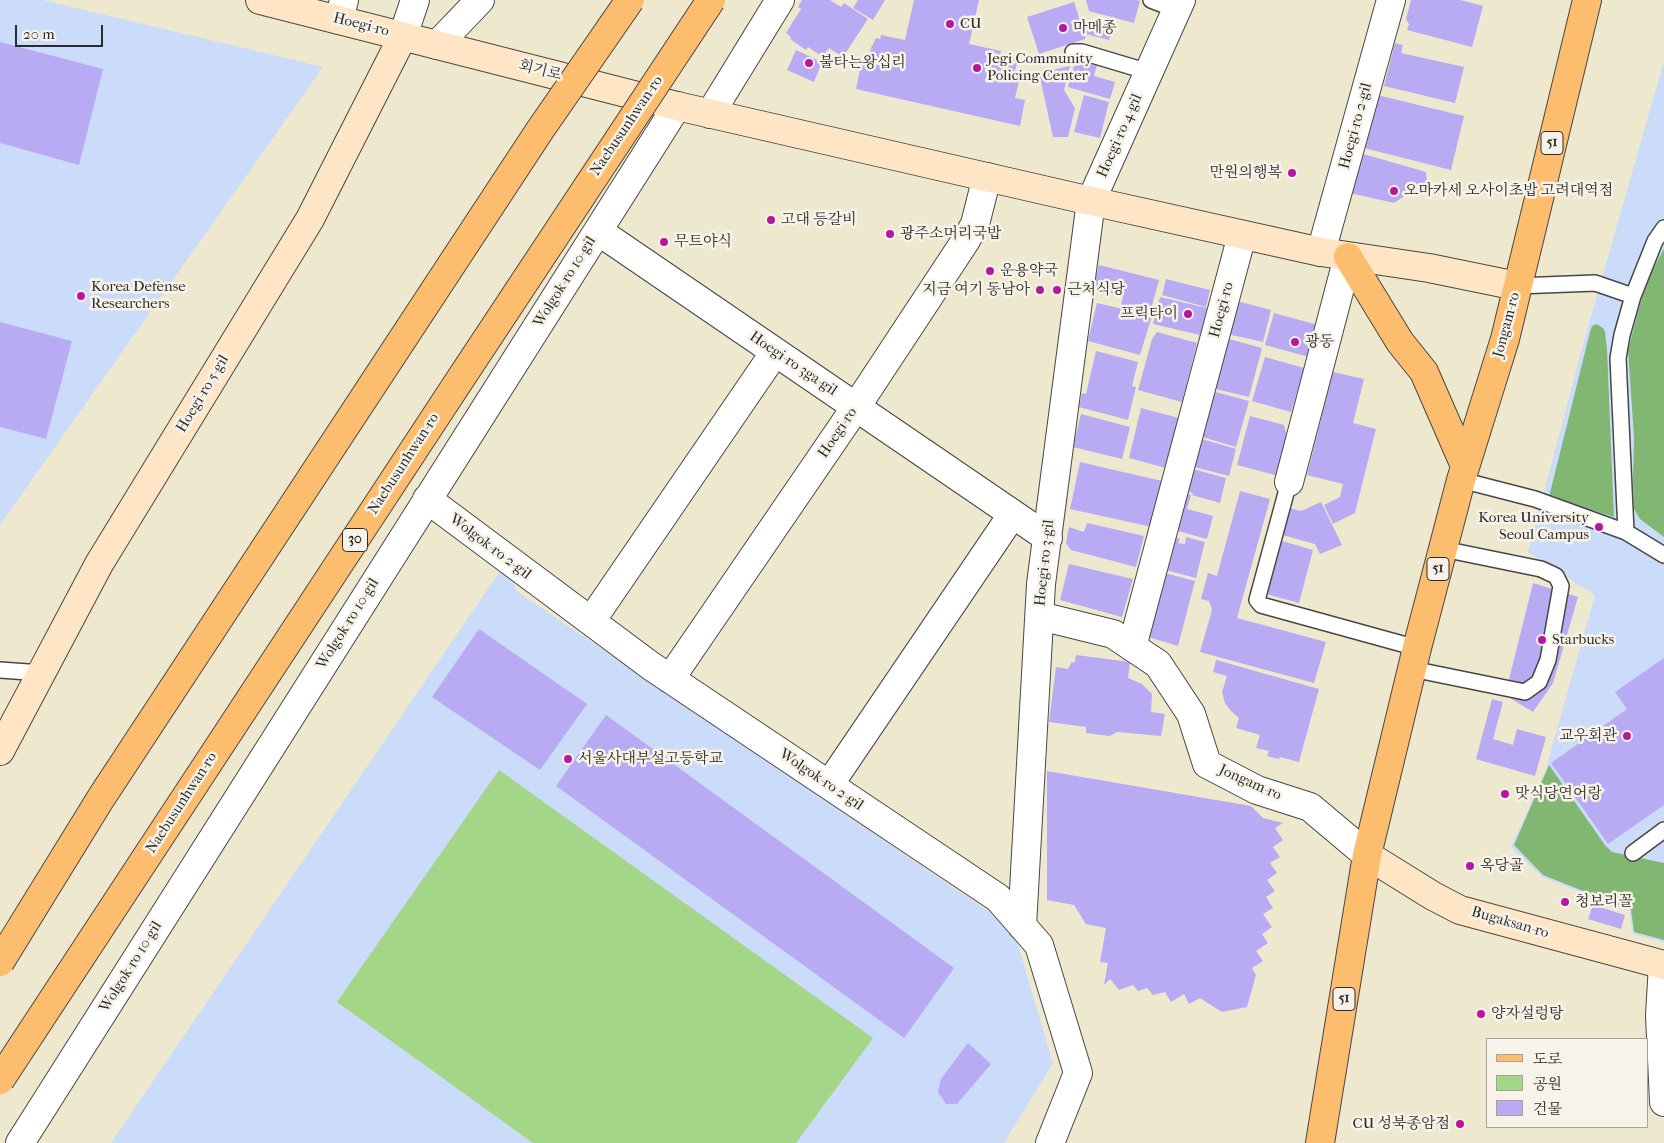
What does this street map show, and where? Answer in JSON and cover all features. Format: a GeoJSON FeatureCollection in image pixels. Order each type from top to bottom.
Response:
{"type":"FeatureCollection","features":[{"type":"Feature","properties":{"kind":"main road","name":"Hoegi-ro"},"geometry":{"type":"LineString","coordinates":[[260,0],[342,10],[403,36]]}},
{"type":"Feature","properties":{"kind":"main road"},"geometry":{"type":"LineString","coordinates":[[0,962],[101,798],[540,130],[630,0]]}},
{"type":"Feature","properties":{"kind":"main road","name":"Naebusunhwan-ro"},"geometry":{"type":"LineString","coordinates":[[0,1080],[711,0]]}},
{"type":"Feature","properties":{"kind":"main road","name":"Jongam-ro"},"geometry":{"type":"LineString","coordinates":[[1320,1143],[1367,855],[1463,473],[1505,339],[1587,0]]}},
{"type":"Feature","properties":{"kind":"main road","name":"회기로"},"geometry":{"type":"LineString","coordinates":[[403,36],[677,106]]}},
{"type":"Feature","properties":{"kind":"main road","name":"Hoegi-ro 5-gil"},"geometry":{"type":"LineString","coordinates":[[0,751],[99,564],[310,218],[403,36]]}},
{"type":"Feature","properties":{"kind":"main road"},"geometry":{"type":"LineString","coordinates":[[677,106],[1321,252],[1429,268],[1518,286]]}},
{"type":"Feature","properties":{"kind":"main road"},"geometry":{"type":"LineString","coordinates":[[1348,257],[1400,342],[1424,372],[1463,473]]}},
{"type":"Feature","properties":{"kind":"main road","name":"Bugaksan-ro"},"geometry":{"type":"LineString","coordinates":[[1367,855],[1433,896],[1460,910],[1663,965]]}},
{"type":"Feature","properties":{"kind":"street"},"geometry":{"type":"LineString","coordinates":[[403,36],[415,0]]}},
{"type":"Feature","properties":{"kind":"street"},"geometry":{"type":"LineString","coordinates":[[437,45],[480,0]]}},
{"type":"Feature","properties":{"kind":"street"},"geometry":{"type":"LineString","coordinates":[[710,114],[780,0]]}},
{"type":"Feature","properties":{"kind":"street","name":"Hoegi-ro 2-gil"},"geometry":{"type":"LineString","coordinates":[[1321,252],[1391,0]]}},
{"type":"Feature","properties":{"kind":"street","name":"Hoegi-ro 4-gil"},"geometry":{"type":"LineString","coordinates":[[1091,201],[1179,5]]}},
{"type":"Feature","properties":{"kind":"street","name":"Wolgok-ro 10-gil"},"geometry":{"type":"LineString","coordinates":[[20,1143],[677,106]]}},
{"type":"Feature","properties":{"kind":"street","name":"Hoegi-ro"},"geometry":{"type":"LineString","coordinates":[[670,679],[856,407],[971,233],[987,177]]}},
{"type":"Feature","properties":{"kind":"street","name":"Hoegi-ro 3-gil"},"geometry":{"type":"LineString","coordinates":[[1022,926],[1041,584],[1091,201]]}},
{"type":"Feature","properties":{"kind":"street","name":"Hoegi-ro 3ga-gil"},"geometry":{"type":"LineString","coordinates":[[598,231],[1048,538]]}},
{"type":"Feature","properties":{"kind":"street","name":"Hoegi-ro"},"geometry":{"type":"LineString","coordinates":[[1132,646],[1242,235]]}},
{"type":"Feature","properties":{"kind":"street"},"geometry":{"type":"LineString","coordinates":[[1289,482],[1348,257]]}},
{"type":"Feature","properties":{"kind":"street"},"geometry":{"type":"LineString","coordinates":[[591,621],[775,352]]}},
{"type":"Feature","properties":{"kind":"street","name":"Wolgok-ro 2-gil"},"geometry":{"type":"LineString","coordinates":[[427,499],[670,679],[998,898],[1039,946],[1078,1073],[1050,1143]]}},
{"type":"Feature","properties":{"kind":"street"},"geometry":{"type":"LineString","coordinates":[[829,785],[1012,515]]}},
{"type":"Feature","properties":{"kind":"street","name":"Jongam-ro"},"geometry":{"type":"LineString","coordinates":[[1040,616],[1113,634],[1158,664],[1191,714],[1206,764],[1257,790],[1310,807],[1367,855]]}},
{"type":"Feature","properties":{"kind":"street"},"geometry":{"type":"LineString","coordinates":[[1663,965],[1660,1015],[1664,1102]]}},
{"type":"Feature","properties":{"kind":"lane","name":"Hoegi-ro 4-gil"},"geometry":{"type":"LineString","coordinates":[[1152,0],[1179,5]]}},
{"type":"Feature","properties":{"kind":"lane"},"geometry":{"type":"LineString","coordinates":[[1073,52],[1082,52],[1149,72]]}},
{"type":"Feature","properties":{"kind":"lane"},"geometry":{"type":"LineString","coordinates":[[1626,532],[1618,358],[1622,335],[1633,296],[1655,241],[1664,228]]}},
{"type":"Feature","properties":{"kind":"lane"},"geometry":{"type":"LineString","coordinates":[[1518,286],[1596,284],[1633,296]]}},
{"type":"Feature","properties":{"kind":"lane"},"geometry":{"type":"LineString","coordinates":[[1463,473],[1626,532],[1664,555]]}},
{"type":"Feature","properties":{"kind":"lane"},"geometry":{"type":"LineString","coordinates":[[1289,482],[1257,600],[1261,605],[1415,658],[1525,692],[1539,682],[1548,660],[1561,586],[1556,576],[1541,570],[1443,548]]}},
{"type":"Feature","properties":{"kind":"lane"},"geometry":{"type":"LineString","coordinates":[[0,670],[42,673]]}},
{"type":"Feature","properties":{"kind":"lane"},"geometry":{"type":"LineString","coordinates":[[1633,854],[1664,830]]}},
{"type":"Feature","properties":{"kind":"shaded area","name":"Korea Defense Researchers"},"geometry":{"type":"Polygon","coordinates":[[[0,0],[43,0],[323,67],[0,525],[0,0]]]}},
{"type":"Feature","properties":{"kind":"shaded area","name":"Korea University Seoul Campus"},"geometry":{"type":"Polygon","coordinates":[[[1664,61],[1664,942],[1633,934],[1629,911],[1542,877],[1511,847],[1545,772],[1595,595],[1528,552],[1587,330],[1664,61]]]}},
{"type":"Feature","properties":{"kind":"shaded area","name":"서울사대부설고등학교"},"geometry":{"type":"Polygon","coordinates":[[[500,571],[514,577],[515,590],[1013,928],[1053,1063],[1004,1143],[111,1143],[500,571]]]}},
{"type":"Feature","properties":{"kind":"green space"},"geometry":{"type":"Polygon","coordinates":[[[1664,249],[1664,537],[1640,519],[1634,509],[1634,437],[1628,350],[1647,279],[1664,249]]]}},
{"type":"Feature","properties":{"kind":"green space"},"geometry":{"type":"Polygon","coordinates":[[[1597,324],[1605,332],[1607,349],[1614,517],[1549,497],[1590,332],[1592,326],[1597,324]]]}},
{"type":"Feature","properties":{"kind":"green space"},"geometry":{"type":"Polygon","coordinates":[[[1549,765],[1605,845],[1612,852],[1664,863],[1664,940],[1634,932],[1631,910],[1543,875],[1514,845],[1549,765]]]}},
{"type":"Feature","properties":{"kind":"green space"},"geometry":{"type":"Polygon","coordinates":[[[499,770],[873,1038],[796,1143],[533,1143],[337,1002],[499,770]]]}},
{"type":"Feature","properties":{"kind":"pier"},"geometry":{"type":"Polygon","coordinates":[[[590,0],[733,0],[693,62],[642,45],[587,132],[330,519],[0,1038],[0,973],[608,34],[575,23],[590,0]]]}},
{"type":"Feature","properties":{"kind":"building"},"geometry":{"type":"Polygon","coordinates":[[[802,0],[830,0],[841,7],[844,3],[868,19],[843,57],[829,48],[823,57],[808,47],[806,50],[790,39],[791,37],[786,33],[801,9],[798,7],[802,0]]]}},
{"type":"Feature","properties":{"kind":"building"},"geometry":{"type":"Polygon","coordinates":[[[858,0],[885,0],[873,20],[853,8],[858,0]]]}},
{"type":"Feature","properties":{"kind":"building"},"geometry":{"type":"Polygon","coordinates":[[[914,0],[979,0],[969,44],[1001,51],[1000,55],[1018,59],[1013,80],[1019,81],[1015,98],[1025,100],[1020,126],[856,89],[863,55],[869,56],[876,38],[880,39],[881,35],[905,40],[914,0]]]}},
{"type":"Feature","properties":{"kind":"building"},"geometry":{"type":"Polygon","coordinates":[[[1086,0],[1140,1],[1134,23],[1089,11],[1086,0]]]}},
{"type":"Feature","properties":{"kind":"building"},"geometry":{"type":"Polygon","coordinates":[[[1411,0],[1460,0],[1483,6],[1472,47],[1407,30],[1409,24],[1406,19],[1411,0]]]}},
{"type":"Feature","properties":{"kind":"building","name":"마메종"},"geometry":{"type":"Polygon","coordinates":[[[1074,2],[1081,24],[1111,32],[1109,40],[1086,34],[1085,39],[1039,54],[1027,17],[1074,2]]]}},
{"type":"Feature","properties":{"kind":"building"},"geometry":{"type":"Polygon","coordinates":[[[0,42],[103,69],[79,165],[0,143],[0,42]]]}},
{"type":"Feature","properties":{"kind":"building"},"geometry":{"type":"Polygon","coordinates":[[[1395,43],[1403,45],[1401,53],[1464,67],[1455,103],[1384,86],[1395,43]]]}},
{"type":"Feature","properties":{"kind":"building"},"geometry":{"type":"Polygon","coordinates":[[[796,50],[822,62],[814,82],[787,70],[796,50]]]}},
{"type":"Feature","properties":{"kind":"building"},"geometry":{"type":"Polygon","coordinates":[[[1077,55],[1098,61],[1094,76],[1115,82],[1110,99],[1068,87],[1077,55]]]}},
{"type":"Feature","properties":{"kind":"building"},"geometry":{"type":"Polygon","coordinates":[[[1070,66],[1064,90],[1075,108],[1068,137],[1053,137],[1039,73],[1070,66]]]}},
{"type":"Feature","properties":{"kind":"building"},"geometry":{"type":"Polygon","coordinates":[[[1084,95],[1109,102],[1100,138],[1074,132],[1084,95]]]}},
{"type":"Feature","properties":{"kind":"building"},"geometry":{"type":"Polygon","coordinates":[[[1377,95],[1464,116],[1451,170],[1364,148],[1377,95]]]}},
{"type":"Feature","properties":{"kind":"building"},"geometry":{"type":"Polygon","coordinates":[[[1360,153],[1426,172],[1427,182],[1394,203],[1350,193],[1360,153]]]}},
{"type":"Feature","properties":{"kind":"building"},"geometry":{"type":"Polygon","coordinates":[[[1099,265],[1159,280],[1150,313],[1121,306],[1123,296],[1093,288],[1099,265]]]}},
{"type":"Feature","properties":{"kind":"building"},"geometry":{"type":"Polygon","coordinates":[[[1166,279],[1210,290],[1206,307],[1162,295],[1166,279]]]}},
{"type":"Feature","properties":{"kind":"building"},"geometry":{"type":"Polygon","coordinates":[[[1160,297],[1207,308],[1200,335],[1153,324],[1160,297]]]}},
{"type":"Feature","properties":{"kind":"building"},"geometry":{"type":"Polygon","coordinates":[[[1233,300],[1271,310],[1263,342],[1223,333],[1233,300]]]}},
{"type":"Feature","properties":{"kind":"building"},"geometry":{"type":"Polygon","coordinates":[[[1097,303],[1152,316],[1140,355],[1088,341],[1097,303]]]}},
{"type":"Feature","properties":{"kind":"building"},"geometry":{"type":"Polygon","coordinates":[[[1274,313],[1318,325],[1309,357],[1265,345],[1274,313]]]}},
{"type":"Feature","properties":{"kind":"building"},"geometry":{"type":"Polygon","coordinates":[[[0,322],[72,341],[46,439],[0,427],[0,322]]]}},
{"type":"Feature","properties":{"kind":"building"},"geometry":{"type":"Polygon","coordinates":[[[1157,332],[1197,343],[1182,402],[1138,390],[1152,339],[1157,332]]]}},
{"type":"Feature","properties":{"kind":"building"},"geometry":{"type":"Polygon","coordinates":[[[1225,338],[1262,348],[1249,397],[1212,388],[1225,338]]]}},
{"type":"Feature","properties":{"kind":"building"},"geometry":{"type":"Polygon","coordinates":[[[1096,351],[1138,362],[1132,386],[1136,387],[1128,420],[1079,407],[1082,393],[1086,394],[1096,351]]]}},
{"type":"Feature","properties":{"kind":"building"},"geometry":{"type":"Polygon","coordinates":[[[1265,357],[1304,368],[1291,412],[1252,401],[1265,357]]]}},
{"type":"Feature","properties":{"kind":"building"},"geometry":{"type":"Polygon","coordinates":[[[1333,372],[1364,379],[1353,423],[1376,429],[1355,513],[1333,524],[1324,505],[1340,497],[1343,484],[1307,475],[1333,372]]]}},
{"type":"Feature","properties":{"kind":"building"},"geometry":{"type":"Polygon","coordinates":[[[1208,390],[1249,401],[1236,447],[1196,435],[1208,390]]]}},
{"type":"Feature","properties":{"kind":"building"},"geometry":{"type":"Polygon","coordinates":[[[1141,408],[1179,418],[1166,468],[1129,458],[1141,408]]]}},
{"type":"Feature","properties":{"kind":"building"},"geometry":{"type":"Polygon","coordinates":[[[1081,414],[1130,427],[1122,459],[1073,447],[1081,414]]]}},
{"type":"Feature","properties":{"kind":"building"},"geometry":{"type":"Polygon","coordinates":[[[1250,416],[1284,425],[1288,442],[1279,476],[1237,465],[1250,416]]]}},
{"type":"Feature","properties":{"kind":"building"},"geometry":{"type":"Polygon","coordinates":[[[1195,437],[1236,449],[1229,476],[1187,465],[1195,437]]]}},
{"type":"Feature","properties":{"kind":"building"},"geometry":{"type":"Polygon","coordinates":[[[1080,462],[1162,481],[1152,527],[1070,509],[1080,462]]]}},
{"type":"Feature","properties":{"kind":"building"},"geometry":{"type":"Polygon","coordinates":[[[1185,467],[1226,478],[1220,503],[1179,489],[1185,467]]]}},
{"type":"Feature","properties":{"kind":"building"},"geometry":{"type":"Polygon","coordinates":[[[1178,491],[1191,495],[1187,509],[1213,516],[1207,539],[1167,528],[1178,491]]]}},
{"type":"Feature","properties":{"kind":"building"},"geometry":{"type":"Polygon","coordinates":[[[1240,491],[1270,499],[1237,618],[1326,642],[1314,683],[1200,652],[1212,610],[1209,601],[1201,599],[1208,573],[1217,576],[1240,491]]]}},
{"type":"Feature","properties":{"kind":"building"},"geometry":{"type":"Polygon","coordinates":[[[1321,502],[1342,545],[1320,554],[1315,544],[1279,534],[1286,507],[1301,511],[1321,502]]]}},
{"type":"Feature","properties":{"kind":"building"},"geometry":{"type":"Polygon","coordinates":[[[1087,523],[1144,536],[1136,567],[1071,550],[1066,543],[1069,527],[1084,532],[1087,523]]]}},
{"type":"Feature","properties":{"kind":"building"},"geometry":{"type":"Polygon","coordinates":[[[1166,535],[1180,539],[1178,543],[1185,544],[1186,537],[1205,542],[1196,578],[1158,568],[1166,535]]]}},
{"type":"Feature","properties":{"kind":"building"},"geometry":{"type":"Polygon","coordinates":[[[1279,540],[1313,550],[1299,603],[1266,594],[1279,540]]]}},
{"type":"Feature","properties":{"kind":"building"},"geometry":{"type":"Polygon","coordinates":[[[1069,564],[1133,579],[1122,617],[1060,600],[1069,564]]]}},
{"type":"Feature","properties":{"kind":"building"},"geometry":{"type":"Polygon","coordinates":[[[1161,572],[1195,581],[1178,646],[1145,636],[1161,572]]]}},
{"type":"Feature","properties":{"kind":"building","name":"Starbucks"},"geometry":{"type":"Polygon","coordinates":[[[1533,583],[1578,597],[1553,683],[1533,712],[1505,695],[1533,583]]]}},
{"type":"Feature","properties":{"kind":"building"},"geometry":{"type":"Polygon","coordinates":[[[479,629],[587,704],[540,770],[432,697],[479,629]]]}},
{"type":"Feature","properties":{"kind":"building"},"geometry":{"type":"Polygon","coordinates":[[[1076,655],[1130,662],[1128,678],[1142,684],[1152,694],[1151,712],[1165,714],[1161,736],[1117,732],[1110,736],[1086,733],[1086,727],[1049,722],[1056,667],[1068,669],[1071,663],[1075,662],[1076,655]]]}},
{"type":"Feature","properties":{"kind":"building","name":"교우회관"},"geometry":{"type":"Polygon","coordinates":[[[1664,658],[1664,805],[1608,844],[1551,763],[1627,709],[1615,692],[1664,658]]]}},
{"type":"Feature","properties":{"kind":"building"},"geometry":{"type":"Polygon","coordinates":[[[1216,660],[1319,689],[1299,762],[1267,756],[1269,751],[1256,748],[1260,735],[1236,728],[1239,718],[1225,703],[1222,692],[1227,676],[1213,672],[1216,660]]]}},
{"type":"Feature","properties":{"kind":"building"},"geometry":{"type":"Polygon","coordinates":[[[1492,699],[1503,702],[1493,739],[1513,745],[1517,729],[1546,737],[1535,776],[1476,759],[1492,699]]]}},
{"type":"Feature","properties":{"kind":"building"},"geometry":{"type":"Polygon","coordinates":[[[606,715],[954,968],[904,1038],[556,786],[606,715]]]}},
{"type":"Feature","properties":{"kind":"building"},"geometry":{"type":"Polygon","coordinates":[[[1047,771],[1251,806],[1263,818],[1283,823],[1275,828],[1283,840],[1273,847],[1280,857],[1270,863],[1277,873],[1267,880],[1275,891],[1266,897],[1273,908],[1263,914],[1272,927],[1262,934],[1268,943],[1256,951],[1263,961],[1252,968],[1256,975],[1247,1007],[1222,1012],[1200,998],[1189,1004],[1184,994],[1171,1002],[1165,992],[1153,995],[1147,988],[1138,991],[1133,985],[1119,990],[1110,979],[1104,985],[1108,963],[1100,962],[1106,928],[1086,924],[1074,905],[1047,900],[1047,771]]]}},
{"type":"Feature","properties":{"kind":"building"},"geometry":{"type":"Polygon","coordinates":[[[1593,905],[1625,915],[1621,929],[1588,919],[1593,905]]]}},
{"type":"Feature","properties":{"kind":"building"},"geometry":{"type":"Polygon","coordinates":[[[968,1043],[991,1064],[957,1104],[946,1104],[938,1092],[941,1079],[968,1043]]]}},
{"type":"Feature","properties":{"kind":"place","name":"CU"},"geometry":{"type":"Point","coordinates":[950,24]}},
{"type":"Feature","properties":{"kind":"place","name":"마메종"},"geometry":{"type":"Point","coordinates":[1063,28]}},
{"type":"Feature","properties":{"kind":"place","name":"불타는왕십리"},"geometry":{"type":"Point","coordinates":[809,63]}},
{"type":"Feature","properties":{"kind":"place","name":"Jegi Community Policing Center"},"geometry":{"type":"Point","coordinates":[977,68]}},
{"type":"Feature","properties":{"kind":"place","name":"만원의행복"},"geometry":{"type":"Point","coordinates":[1292,173]}},
{"type":"Feature","properties":{"kind":"place","name":"오마카세 오사이초밥 고려대역점"},"geometry":{"type":"Point","coordinates":[1394,191]}},
{"type":"Feature","properties":{"kind":"place","name":"고대 등갈비"},"geometry":{"type":"Point","coordinates":[771,220]}},
{"type":"Feature","properties":{"kind":"place","name":"광주소머리국밥"},"geometry":{"type":"Point","coordinates":[890,234]}},
{"type":"Feature","properties":{"kind":"place","name":"무트야식"},"geometry":{"type":"Point","coordinates":[664,242]}},
{"type":"Feature","properties":{"kind":"place","name":"운용약국"},"geometry":{"type":"Point","coordinates":[990,271]}},
{"type":"Feature","properties":{"kind":"place","name":"지금 여기 동남아"},"geometry":{"type":"Point","coordinates":[1040,290]}},
{"type":"Feature","properties":{"kind":"place","name":"근처식당"},"geometry":{"type":"Point","coordinates":[1057,290]}},
{"type":"Feature","properties":{"kind":"place","name":"Korea Defense Researchers"},"geometry":{"type":"Point","coordinates":[81,296]}},
{"type":"Feature","properties":{"kind":"place","name":"프릭타이"},"geometry":{"type":"Point","coordinates":[1188,314]}},
{"type":"Feature","properties":{"kind":"place","name":"광동"},"geometry":{"type":"Point","coordinates":[1295,342]}},
{"type":"Feature","properties":{"kind":"place","name":"Korea University Seoul Campus"},"geometry":{"type":"Point","coordinates":[1599,527]}},
{"type":"Feature","properties":{"kind":"place","name":"Starbucks"},"geometry":{"type":"Point","coordinates":[1542,640]}},
{"type":"Feature","properties":{"kind":"place","name":"교우회관"},"geometry":{"type":"Point","coordinates":[1627,736]}},
{"type":"Feature","properties":{"kind":"place","name":"서울사대부설고등학교"},"geometry":{"type":"Point","coordinates":[568,759]}},
{"type":"Feature","properties":{"kind":"place","name":"맛식당연어랑"},"geometry":{"type":"Point","coordinates":[1505,794]}},
{"type":"Feature","properties":{"kind":"place","name":"옥당골"},"geometry":{"type":"Point","coordinates":[1470,866]}},
{"type":"Feature","properties":{"kind":"place","name":"청보리꼴"},"geometry":{"type":"Point","coordinates":[1565,902]}},
{"type":"Feature","properties":{"kind":"place","name":"양자설렁탕"},"geometry":{"type":"Point","coordinates":[1481,1014]}},
{"type":"Feature","properties":{"kind":"place","name":"CU 성북종암점"},"geometry":{"type":"Point","coordinates":[1460,1124]}}]}
